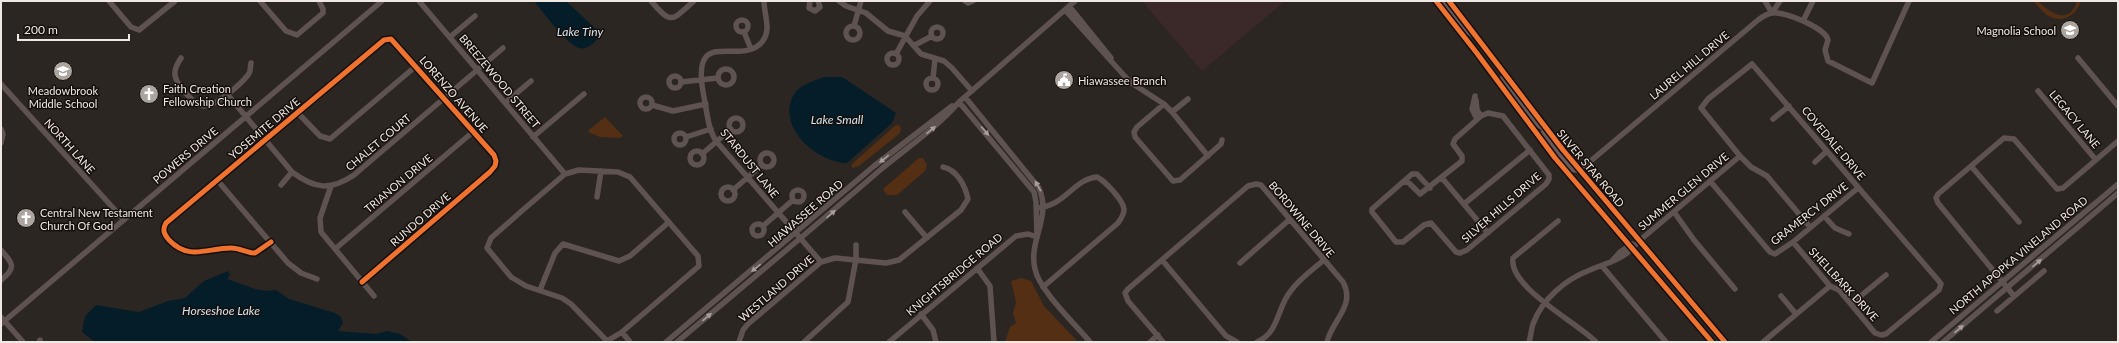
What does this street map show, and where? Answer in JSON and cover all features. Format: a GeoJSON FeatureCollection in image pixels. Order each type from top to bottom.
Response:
{"type":"FeatureCollection","features":[{"type":"Feature","properties":{"kind":"main road","name":"SILVER STAR ROAD"},"geometry":{"type":"LineString","coordinates":[[1436,1],[1531,127],[1712,342]]}},
{"type":"Feature","properties":{"kind":"main road"},"geometry":{"type":"LineString","coordinates":[[1442,1],[1465,29],[1477,36]]}},
{"type":"Feature","properties":{"kind":"main road","name":"SILVER STAR ROAD"},"geometry":{"type":"LineString","coordinates":[[1449,1],[1546,129],[1725,342]]}},
{"type":"Feature","properties":{"kind":"main road"},"geometry":{"type":"LineString","coordinates":[[1460,31],[1472,39],[1491,66],[1502,70]]}},
{"type":"Feature","properties":{"kind":"main road"},"geometry":{"type":"LineString","coordinates":[[1494,76],[1505,83],[1535,122],[1546,129]]}},
{"type":"Feature","properties":{"kind":"main road"},"geometry":{"type":"LineString","coordinates":[[1531,127],[1540,132],[1570,168],[1580,170]]}},
{"type":"Feature","properties":{"kind":"main road"},"geometry":{"type":"LineString","coordinates":[[1688,314],[1699,320],[1718,342]]}},
{"type":"Feature","properties":{"kind":"street"},"geometry":{"type":"LineString","coordinates":[[109,1],[131,27],[139,30],[175,1]]}},
{"type":"Feature","properties":{"kind":"street"},"geometry":{"type":"LineString","coordinates":[[260,1],[292,34],[301,33],[323,14],[323,8],[319,1]]}},
{"type":"Feature","properties":{"kind":"street","name":"POWERS DRIVE"},"geometry":{"type":"LineString","coordinates":[[2,321],[124,220],[382,1]]}},
{"type":"Feature","properties":{"kind":"street"},"geometry":{"type":"LineString","coordinates":[[651,1],[664,16],[665,20],[675,18],[694,1]]}},
{"type":"Feature","properties":{"kind":"street"},"geometry":{"type":"LineString","coordinates":[[744,32],[751,49],[761,43],[766,36],[768,27],[764,1]]}},
{"type":"Feature","properties":{"kind":"street"},"geometry":{"type":"LineString","coordinates":[[810,1],[809,8],[815,11],[820,6],[818,1]]}},
{"type":"Feature","properties":{"kind":"street"},"geometry":{"type":"LineString","coordinates":[[840,1],[846,6],[859,9],[866,13],[883,29],[905,36],[915,45],[921,54],[944,62],[952,68],[972,91]]}},
{"type":"Feature","properties":{"kind":"street"},"geometry":{"type":"LineString","coordinates":[[854,26],[861,1]]}},
{"type":"Feature","properties":{"kind":"street"},"geometry":{"type":"LineString","coordinates":[[896,54],[917,16],[930,1]]}},
{"type":"Feature","properties":{"kind":"street"},"geometry":{"type":"LineString","coordinates":[[965,1],[968,3],[973,1]]}},
{"type":"Feature","properties":{"kind":"street","name":"HIAWASSEE ROAD"},"geometry":{"type":"LineString","coordinates":[[677,342],[801,239],[882,169],[943,120],[964,97],[1075,1]]}},
{"type":"Feature","properties":{"kind":"street"},"geometry":{"type":"LineString","coordinates":[[1765,1],[1772,13]]}},
{"type":"Feature","properties":{"kind":"street"},"geometry":{"type":"LineString","coordinates":[[1772,13],[1780,1]]}},
{"type":"Feature","properties":{"kind":"street"},"geometry":{"type":"LineString","coordinates":[[1803,21],[1813,1]]}},
{"type":"Feature","properties":{"kind":"street"},"geometry":{"type":"LineString","coordinates":[[1772,13],[1779,13],[1803,21],[1824,32],[1828,40],[1825,50],[1828,61],[1872,83],[1909,1]]}},
{"type":"Feature","properties":{"kind":"street","name":"BREEZEWOOD STREET"},"geometry":{"type":"LineString","coordinates":[[422,2],[565,174]]}},
{"type":"Feature","properties":{"kind":"street"},"geometry":{"type":"LineString","coordinates":[[1067,8],[1108,59],[1130,82],[1164,104],[1208,156]]}},
{"type":"Feature","properties":{"kind":"street","name":"LAUREL HILL DRIVE"},"geometry":{"type":"LineString","coordinates":[[1580,170],[1758,20],[1772,13]]}},
{"type":"Feature","properties":{"kind":"street"},"geometry":{"type":"LineString","coordinates":[[450,37],[475,16]]}},
{"type":"Feature","properties":{"kind":"street"},"geometry":{"type":"LineString","coordinates":[[915,45],[932,36]]}},
{"type":"Feature","properties":{"kind":"street","name":"LORENZO AVENUE"},"geometry":{"type":"LineString","coordinates":[[384,40],[392,39],[395,41],[494,155],[496,161],[495,166],[490,172]]}},
{"type":"Feature","properties":{"kind":"street","name":"YOSEMITE DRIVE"},"geometry":{"type":"LineString","coordinates":[[271,242],[255,253],[230,248],[187,252],[172,242],[164,234],[164,228],[166,223],[384,40]]}},
{"type":"Feature","properties":{"kind":"street","name":"CHALET COURT"},"geometry":{"type":"LineString","coordinates":[[227,94],[292,172],[315,186],[331,186],[344,182],[354,175],[478,71],[503,48]]}},
{"type":"Feature","properties":{"kind":"street","name":"STARDUST LANE"},"geometry":{"type":"LineString","coordinates":[[751,49],[725,50],[711,54],[703,63],[701,80],[711,129],[716,141],[821,262]]}},
{"type":"Feature","properties":{"kind":"street"},"geometry":{"type":"LineString","coordinates":[[181,58],[175,70],[175,76],[196,102],[208,106],[213,105],[249,75],[251,63]]}},
{"type":"Feature","properties":{"kind":"street"},"geometry":{"type":"LineString","coordinates":[[2078,58],[2118,106]]}},
{"type":"Feature","properties":{"kind":"street"},"geometry":{"type":"LineString","coordinates":[[933,78],[935,59]]}},
{"type":"Feature","properties":{"kind":"street","name":"COVEDALE DRIVE"},"geometry":{"type":"LineString","coordinates":[[1740,156],[1701,108],[1708,99],[1752,64],[1938,280],[1941,284],[1939,290]]}},
{"type":"Feature","properties":{"kind":"street"},"geometry":{"type":"LineString","coordinates":[[298,113],[320,136],[330,139],[416,66]]}},
{"type":"Feature","properties":{"kind":"street"},"geometry":{"type":"LineString","coordinates":[[681,82],[718,78]]}},
{"type":"Feature","properties":{"kind":"street"},"geometry":{"type":"LineString","coordinates":[[505,103],[531,82]]}},
{"type":"Feature","properties":{"kind":"street","name":"NORTH LANE"},"geometry":{"type":"LineString","coordinates":[[1,84],[124,220]]}},
{"type":"Feature","properties":{"kind":"street","name":"LEGACY LANE"},"geometry":{"type":"LineString","coordinates":[[2038,91],[2096,160]]}},
{"type":"Feature","properties":{"kind":"street"},"geometry":{"type":"LineString","coordinates":[[533,137],[584,94]]}},
{"type":"Feature","properties":{"kind":"street"},"geometry":{"type":"LineString","coordinates":[[964,97],[1034,180],[1043,197],[1044,207],[1042,224],[1037,237]]}},
{"type":"Feature","properties":{"kind":"street"},"geometry":{"type":"LineString","coordinates":[[1172,112],[1188,99]]}},
{"type":"Feature","properties":{"kind":"street"},"geometry":{"type":"LineString","coordinates":[[959,102],[1034,192],[1037,237],[1034,268],[1043,287],[1090,342]]}},
{"type":"Feature","properties":{"kind":"street","name":"HIAWASSEE ROAD"},"geometry":{"type":"LineString","coordinates":[[666,342],[886,157],[938,116],[959,102]]}},
{"type":"Feature","properties":{"kind":"street"},"geometry":{"type":"LineString","coordinates":[[652,105],[673,111],[706,104]]}},
{"type":"Feature","properties":{"kind":"street"},"geometry":{"type":"LineString","coordinates":[[1164,104],[1137,127],[1134,132],[1135,137],[1173,181],[1180,180],[1221,144],[1222,140]]}},
{"type":"Feature","properties":{"kind":"street"},"geometry":{"type":"LineString","coordinates":[[1773,119],[1789,106]]}},
{"type":"Feature","properties":{"kind":"street","name":"SILVER HILLS DRIVE"},"geometry":{"type":"LineString","coordinates":[[1404,181],[1372,209],[1372,212],[1396,242],[1403,242],[1424,224],[1431,223],[1456,252],[1460,254],[1488,233],[1546,184],[1549,179],[1549,175],[1503,116],[1488,113],[1479,118],[1453,141],[1462,156],[1462,160],[1430,188]]}},
{"type":"Feature","properties":{"kind":"street"},"geometry":{"type":"LineString","coordinates":[[1,129],[4,134],[1,143]]}},
{"type":"Feature","properties":{"kind":"street"},"geometry":{"type":"LineString","coordinates":[[686,137],[711,129]]}},
{"type":"Feature","properties":{"kind":"street"},"geometry":{"type":"LineString","coordinates":[[702,154],[731,129]]}},
{"type":"Feature","properties":{"kind":"street","name":"TRIANON DRIVE"},"geometry":{"type":"LineString","coordinates":[[335,250],[474,131]]}},
{"type":"Feature","properties":{"kind":"street"},"geometry":{"type":"LineString","coordinates":[[2014,296],[1938,203],[1936,198],[1938,194],[2004,138],[2010,137],[2014,140],[2057,188],[2063,188],[2118,141]]}},
{"type":"Feature","properties":{"kind":"street"},"geometry":{"type":"LineString","coordinates":[[1464,204],[1530,150]]}},
{"type":"Feature","properties":{"kind":"street"},"geometry":{"type":"LineString","coordinates":[[1815,162],[1827,151]]}},
{"type":"Feature","properties":{"kind":"street"},"geometry":{"type":"LineString","coordinates":[[1740,156],[1751,167],[1767,176],[1810,227]]}},
{"type":"Feature","properties":{"kind":"street","name":"SUMMER GLEN DRIVE"},"geometry":{"type":"LineString","coordinates":[[1639,241],[1740,156]]}},
{"type":"Feature","properties":{"kind":"street"},"geometry":{"type":"LineString","coordinates":[[733,190],[762,165]]}},
{"type":"Feature","properties":{"kind":"street"},"geometry":{"type":"LineString","coordinates":[[1971,166],[2019,222]]}},
{"type":"Feature","properties":{"kind":"street","name":"WESTLAND DRIVE"},"geometry":{"type":"LineString","coordinates":[[739,342],[743,330],[748,324],[821,262],[835,258],[894,263],[904,257],[961,210],[968,198],[966,191],[962,182],[950,169],[943,167]]}},
{"type":"Feature","properties":{"kind":"street"},"geometry":{"type":"LineString","coordinates":[[579,170],[601,171],[618,172],[630,177],[698,256],[699,266],[622,332],[607,341],[571,304],[562,298],[526,286],[511,277],[487,248],[488,242],[565,174],[579,170]]}},
{"type":"Feature","properties":{"kind":"street"},"geometry":{"type":"LineString","coordinates":[[597,197],[601,171]]}},
{"type":"Feature","properties":{"kind":"street"},"geometry":{"type":"LineString","coordinates":[[281,184],[292,172]]}},
{"type":"Feature","properties":{"kind":"street","name":"RUNDO DRIVE"},"geometry":{"type":"LineString","coordinates":[[362,282],[490,172]]}},
{"type":"Feature","properties":{"kind":"street"},"geometry":{"type":"LineString","coordinates":[[1412,174],[1417,174],[1430,188],[1420,194],[1409,183],[1404,181],[1412,174]]}},
{"type":"Feature","properties":{"kind":"street"},"geometry":{"type":"LineString","coordinates":[[1036,208],[1057,203],[1084,180],[1097,177],[1104,181],[1123,204],[1124,210],[1118,223],[1043,287]]}},
{"type":"Feature","properties":{"kind":"street"},"geometry":{"type":"LineString","coordinates":[[1442,178],[1488,233]]}},
{"type":"Feature","properties":{"kind":"street"},"geometry":{"type":"LineString","coordinates":[[218,180],[288,263],[301,273],[318,279]]}},
{"type":"Feature","properties":{"kind":"street","name":"GRAMERCY DRIVE"},"geometry":{"type":"LineString","coordinates":[[1710,181],[1770,252],[1775,254],[1793,242],[1858,188]]}},
{"type":"Feature","properties":{"kind":"street","name":"BORDWINE DRIVE"},"geometry":{"type":"LineString","coordinates":[[1158,336],[1128,301],[1125,293],[1248,186],[1256,184],[1261,185],[1289,220],[1343,282],[1348,291],[1345,307],[1326,342]]}},
{"type":"Feature","properties":{"kind":"street","name":"NORTH APOPKA VINELAND ROAD"},"geometry":{"type":"LineString","coordinates":[[1931,342],[2118,184]]}},
{"type":"Feature","properties":{"kind":"street"},"geometry":{"type":"LineString","coordinates":[[331,186],[320,218],[320,226],[324,237],[374,296]]}},
{"type":"Feature","properties":{"kind":"street","name":"NORTH APOPKA VINELAND ROAD"},"geometry":{"type":"LineString","coordinates":[[1943,342],[2118,193]]}},
{"type":"Feature","properties":{"kind":"street"},"geometry":{"type":"LineString","coordinates":[[763,226],[793,200]]}},
{"type":"Feature","properties":{"kind":"street"},"geometry":{"type":"LineString","coordinates":[[905,212],[927,238]]}},
{"type":"Feature","properties":{"kind":"street"},"geometry":{"type":"LineString","coordinates":[[1674,212],[1694,240],[1735,289]]}},
{"type":"Feature","properties":{"kind":"street"},"geometry":{"type":"LineString","coordinates":[[1824,216],[1835,228],[1849,234]]}},
{"type":"Feature","properties":{"kind":"street"},"geometry":{"type":"LineString","coordinates":[[1240,263],[1289,220]]}},
{"type":"Feature","properties":{"kind":"street"},"geometry":{"type":"LineString","coordinates":[[1558,221],[1513,258],[1512,266],[1515,273],[1545,304],[1586,332],[1596,342]]}},
{"type":"Feature","properties":{"kind":"street"},"geometry":{"type":"LineString","coordinates":[[540,290],[555,253],[563,244],[619,261],[630,256],[669,222]]}},
{"type":"Feature","properties":{"kind":"street","name":"KNIGHTSBRIDGE ROAD"},"geometry":{"type":"LineString","coordinates":[[889,342],[1016,236],[1028,234],[1037,237]]}},
{"type":"Feature","properties":{"kind":"street"},"geometry":{"type":"LineString","coordinates":[[1529,342],[1533,325],[1545,304],[1562,285],[1575,276],[1610,263],[1639,241]]}},
{"type":"Feature","properties":{"kind":"street","name":"SHELLBARK DRIVE"},"geometry":{"type":"LineString","coordinates":[[1793,242],[1830,286],[1839,290],[1875,333],[1880,335],[1886,334],[1939,290]]}},
{"type":"Feature","properties":{"kind":"street"},"geometry":{"type":"LineString","coordinates":[[804,342],[848,302],[856,259],[856,245]]}},
{"type":"Feature","properties":{"kind":"street"},"geometry":{"type":"LineString","coordinates":[[1,250],[11,261],[12,270],[1,280]]}},
{"type":"Feature","properties":{"kind":"street"},"geometry":{"type":"LineString","coordinates":[[1162,260],[1226,336],[1237,342]]}},
{"type":"Feature","properties":{"kind":"street"},"geometry":{"type":"LineString","coordinates":[[1257,342],[1268,336],[1273,330],[1281,306],[1298,282],[1324,260]]}},
{"type":"Feature","properties":{"kind":"street"},"geometry":{"type":"LineString","coordinates":[[1602,266],[1666,342]]}},
{"type":"Feature","properties":{"kind":"street"},"geometry":{"type":"LineString","coordinates":[[977,268],[990,286],[994,342]]}},
{"type":"Feature","properties":{"kind":"street"},"geometry":{"type":"LineString","coordinates":[[1997,310],[2044,271]]}},
{"type":"Feature","properties":{"kind":"street"},"geometry":{"type":"LineString","coordinates":[[1851,304],[1886,275]]}},
{"type":"Feature","properties":{"kind":"street"},"geometry":{"type":"LineString","coordinates":[[1763,342],[1830,286]]}},
{"type":"Feature","properties":{"kind":"street"},"geometry":{"type":"LineString","coordinates":[[1781,296],[1796,314]]}},
{"type":"Feature","properties":{"kind":"street"},"geometry":{"type":"LineString","coordinates":[[921,314],[933,330],[936,342]]}},
{"type":"Feature","properties":{"kind":"street"},"geometry":{"type":"LineString","coordinates":[[2,321],[23,342]]}},
{"type":"Feature","properties":{"kind":"street"},"geometry":{"type":"LineString","coordinates":[[622,332],[630,342]]}},
{"type":"Feature","properties":{"kind":"street"},"geometry":{"type":"LineString","coordinates":[[1150,342],[1158,336],[1163,342]]}},
{"type":"Feature","properties":{"kind":"shaded area"},"geometry":{"type":"Polygon","coordinates":[[[1142,1],[1285,1],[1202,71],[1142,1]]]}},
{"type":"Feature","properties":{"kind":"shaded area"},"geometry":{"type":"Polygon","coordinates":[[[2033,1],[2038,1],[2054,13],[2064,15],[2074,9],[2077,1],[2081,1],[2073,14],[2059,19],[2047,15],[2033,1]]]}},
{"type":"Feature","properties":{"kind":"shaded area"},"geometry":{"type":"Polygon","coordinates":[[[605,117],[623,136],[620,138],[600,137],[588,132],[605,117]]]}},
{"type":"Feature","properties":{"kind":"shaded area"},"geometry":{"type":"Polygon","coordinates":[[[896,125],[900,126],[901,130],[899,134],[859,166],[852,168],[852,164],[896,125]]]}},
{"type":"Feature","properties":{"kind":"shaded area"},"geometry":{"type":"Polygon","coordinates":[[[919,158],[923,158],[927,165],[925,171],[897,195],[887,195],[883,189],[919,158]]]}},
{"type":"Feature","properties":{"kind":"shaded area"},"geometry":{"type":"Polygon","coordinates":[[[1021,278],[1031,281],[1044,306],[1078,342],[1005,342],[1010,327],[1016,323],[1013,313],[1016,302],[1011,281],[1021,278]]]}},
{"type":"Feature","properties":{"kind":"water","name":"Lake Tiny"},"geometry":{"type":"Polygon","coordinates":[[[534,1],[566,1],[597,30],[597,39],[592,45],[584,48],[579,48],[573,45],[555,27],[534,1]]]}},
{"type":"Feature","properties":{"kind":"water","name":"Lake Small"},"geometry":{"type":"Polygon","coordinates":[[[824,77],[842,77],[896,113],[892,123],[847,163],[824,157],[813,150],[795,131],[790,120],[789,108],[795,92],[807,84],[824,77]]]}},
{"type":"Feature","properties":{"kind":"water","name":"Horseshoe Lake"},"geometry":{"type":"Polygon","coordinates":[[[228,271],[230,275],[227,279],[255,289],[266,291],[276,290],[289,299],[335,313],[341,317],[343,323],[338,331],[376,334],[387,331],[400,334],[412,342],[95,342],[82,332],[85,316],[96,305],[139,312],[168,301],[185,298],[204,281],[228,271]]]}},
{"type":"Feature","properties":{"kind":"cycle path"},"geometry":{"type":"LineString","coordinates":[[1436,1],[1555,158],[1712,342]]}},
{"type":"Feature","properties":{"kind":"cycle path"},"geometry":{"type":"LineString","coordinates":[[1449,1],[1563,150],[1725,342]]}},
{"type":"Feature","properties":{"kind":"cycle path"},"geometry":{"type":"LineString","coordinates":[[271,242],[255,253],[231,248],[191,252],[176,246],[169,240],[165,234],[164,228],[166,223],[384,40],[391,39],[494,155],[496,161],[495,166],[490,172],[362,282]]}},
{"type":"Feature","properties":{"kind":"place","name":"Magnolia School"},"geometry":{"type":"Point","coordinates":[2070,30]}},
{"type":"Feature","properties":{"kind":"place","name":"Meadowbrook Middle School"},"geometry":{"type":"Point","coordinates":[63,71]}},
{"type":"Feature","properties":{"kind":"place","name":"Hiawassee Branch"},"geometry":{"type":"Point","coordinates":[1064,80]}},
{"type":"Feature","properties":{"kind":"place","name":"Faith Creation Fellowship Church"},"geometry":{"type":"Point","coordinates":[149,94]}},
{"type":"Feature","properties":{"kind":"place","name":"Central New Testament Church Of God"},"geometry":{"type":"Point","coordinates":[26,218]}}]}
